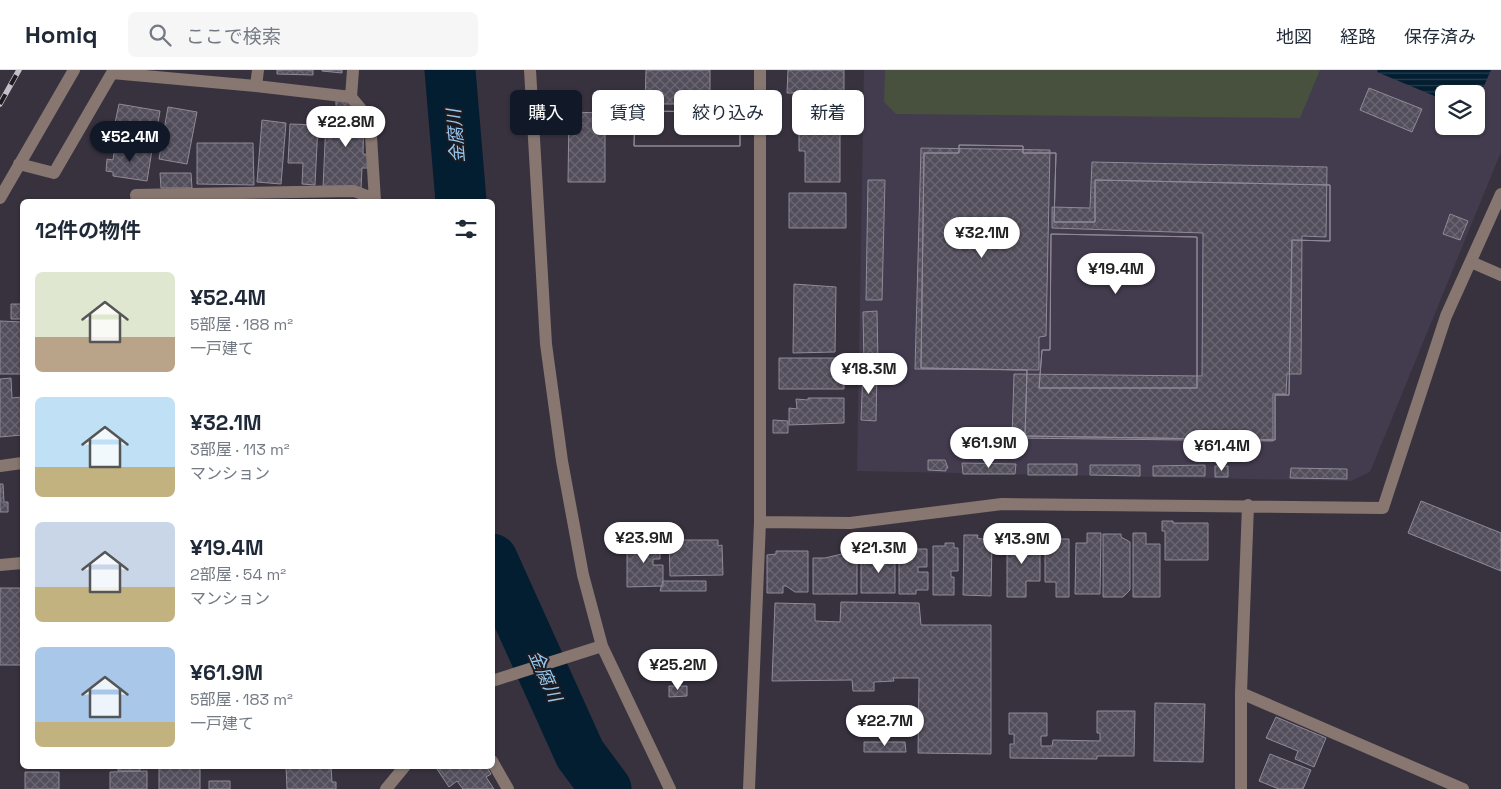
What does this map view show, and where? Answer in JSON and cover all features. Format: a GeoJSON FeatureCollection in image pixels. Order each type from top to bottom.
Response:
{"type":"FeatureCollection","features":[{"type":"Feature","properties":{"kind":"street"},"geometry":{"type":"LineString","coordinates":[[0,198],[74,70]]}},
{"type":"Feature","properties":{"kind":"street"},"geometry":{"type":"LineString","coordinates":[[256,86],[258,70]]}},
{"type":"Feature","properties":{"kind":"street"},"geometry":{"type":"LineString","coordinates":[[353,70],[351,97],[370,120],[375,199]]}},
{"type":"Feature","properties":{"kind":"street"},"geometry":{"type":"LineString","coordinates":[[530,70],[546,344],[565,480],[583,576],[602,646],[670,789]]}},
{"type":"Feature","properties":{"kind":"street"},"geometry":{"type":"LineString","coordinates":[[749,789],[760,522],[760,70]]}},
{"type":"Feature","properties":{"kind":"street"},"geometry":{"type":"LineString","coordinates":[[20,164],[54,173],[112,73],[351,97]]}},
{"type":"Feature","properties":{"kind":"street"},"geometry":{"type":"LineString","coordinates":[[137,199],[136,195],[354,191],[373,199]]}},
{"type":"Feature","properties":{"kind":"street"},"geometry":{"type":"LineString","coordinates":[[760,522],[850,524],[1002,504],[1248,505],[1383,508],[1446,316],[1501,194]]}},
{"type":"Feature","properties":{"kind":"street"},"geometry":{"type":"LineString","coordinates":[[1471,262],[1501,274]]}},
{"type":"Feature","properties":{"kind":"street"},"geometry":{"type":"LineString","coordinates":[[0,466],[20,463]]}},
{"type":"Feature","properties":{"kind":"street"},"geometry":{"type":"LineString","coordinates":[[1241,789],[1241,693],[1248,505]]}},
{"type":"Feature","properties":{"kind":"street"},"geometry":{"type":"LineString","coordinates":[[0,565],[20,563]]}},
{"type":"Feature","properties":{"kind":"street"},"geometry":{"type":"LineString","coordinates":[[495,680],[602,646]]}},
{"type":"Feature","properties":{"kind":"street"},"geometry":{"type":"LineString","coordinates":[[1241,693],[1463,789]]}},
{"type":"Feature","properties":{"kind":"street"},"geometry":{"type":"LineString","coordinates":[[495,766],[508,789]]}},
{"type":"Feature","properties":{"kind":"street"},"geometry":{"type":"LineString","coordinates":[[386,789],[403,769]]}},
{"type":"Feature","properties":{"kind":"shaded area"},"geometry":{"type":"Polygon","coordinates":[[[864,70],[1501,70],[1501,152],[1370,472],[1351,481],[857,471],[864,70]]]}},
{"type":"Feature","properties":{"kind":"green space"},"geometry":{"type":"Polygon","coordinates":[[[885,70],[1320,70],[1300,118],[896,114],[884,102],[885,70]]]}},
{"type":"Feature","properties":{"kind":"water"},"geometry":{"type":"Polygon","coordinates":[[[1378,70],[1491,70],[1484,85],[1435,85],[1435,96],[1377,72],[1378,70]]]}},
{"type":"Feature","properties":{"kind":"building"},"geometry":{"type":"Polygon","coordinates":[[[277,70],[313,70],[313,75],[277,74],[277,70]]]}},
{"type":"Feature","properties":{"kind":"building"},"geometry":{"type":"Polygon","coordinates":[[[342,70],[342,73],[322,71],[342,70]]]}},
{"type":"Feature","properties":{"kind":"building"},"geometry":{"type":"Polygon","coordinates":[[[646,70],[710,70],[710,90],[674,90],[674,104],[664,104],[664,90],[645,90],[646,70]]]}},
{"type":"Feature","properties":{"kind":"building"},"geometry":{"type":"Polygon","coordinates":[[[788,70],[844,70],[844,90],[792,90],[792,93],[787,93],[788,70]]]}},
{"type":"Feature","properties":{"kind":"building"},"geometry":{"type":"Polygon","coordinates":[[[1369,88],[1422,109],[1412,132],[1360,110],[1369,88]]]}},
{"type":"Feature","properties":{"kind":"building"},"geometry":{"type":"Polygon","coordinates":[[[336,99],[359,100],[359,116],[364,117],[363,154],[375,155],[374,168],[362,168],[361,189],[323,188],[326,120],[336,120],[336,99]]]}},
{"type":"Feature","properties":{"kind":"building"},"geometry":{"type":"Polygon","coordinates":[[[119,104],[160,111],[154,146],[108,138],[111,122],[115,123],[119,104]]]}},
{"type":"Feature","properties":{"kind":"building"},"geometry":{"type":"Polygon","coordinates":[[[168,107],[197,112],[187,164],[159,159],[168,107]]]}},
{"type":"Feature","properties":{"kind":"building"},"geometry":{"type":"Polygon","coordinates":[[[664,111],[674,111],[674,135],[740,135],[740,146],[634,146],[634,135],[664,135],[664,111]]]}},
{"type":"Feature","properties":{"kind":"building"},"geometry":{"type":"Polygon","coordinates":[[[664,111],[674,111],[674,135],[740,135],[740,146],[634,146],[634,135],[664,135],[664,111]]]}},
{"type":"Feature","properties":{"kind":"building"},"geometry":{"type":"Polygon","coordinates":[[[582,112],[592,113],[592,135],[605,135],[605,182],[568,182],[569,135],[582,135],[582,112]]]}},
{"type":"Feature","properties":{"kind":"building"},"geometry":{"type":"Polygon","coordinates":[[[262,120],[286,123],[281,184],[257,182],[262,120]]]}},
{"type":"Feature","properties":{"kind":"building"},"geometry":{"type":"Polygon","coordinates":[[[290,124],[318,125],[315,185],[302,184],[303,163],[288,163],[290,124]]]}},
{"type":"Feature","properties":{"kind":"building"},"geometry":{"type":"Polygon","coordinates":[[[799,135],[840,135],[840,182],[805,182],[805,151],[799,151],[799,135]]]}},
{"type":"Feature","properties":{"kind":"building"},"geometry":{"type":"Polygon","coordinates":[[[197,143],[253,143],[254,185],[197,184],[197,143]]]}},
{"type":"Feature","properties":{"kind":"building"},"geometry":{"type":"Polygon","coordinates":[[[115,145],[152,150],[147,181],[113,176],[113,172],[106,171],[107,159],[113,160],[115,145]]]}},
{"type":"Feature","properties":{"kind":"building"},"geometry":{"type":"Polygon","coordinates":[[[959,145],[1023,146],[1023,153],[1056,153],[1054,222],[1095,222],[1095,180],[1330,185],[1330,241],[1292,240],[1289,395],[1275,395],[1275,440],[1025,436],[1027,370],[921,368],[924,153],[959,153],[959,145]],[[1051,234],[1050,350],[1042,350],[1039,388],[1197,388],[1197,237],[1051,234]]]}},
{"type":"Feature","properties":{"kind":"building"},"geometry":{"type":"Polygon","coordinates":[[[959,145],[1023,146],[1023,153],[1056,153],[1054,222],[1095,222],[1095,180],[1330,185],[1330,241],[1292,240],[1289,395],[1275,395],[1275,440],[1025,436],[1027,370],[921,368],[924,153],[959,153],[959,145]]]}},
{"type":"Feature","properties":{"kind":"building"},"geometry":{"type":"Polygon","coordinates":[[[921,148],[1050,150],[1046,336],[1039,337],[1039,370],[915,369],[921,148]]]}},
{"type":"Feature","properties":{"kind":"building"},"geometry":{"type":"Polygon","coordinates":[[[1092,162],[1327,167],[1326,237],[1302,236],[1301,374],[1287,374],[1286,394],[1273,394],[1273,441],[1012,438],[1014,374],[1202,376],[1203,233],[1052,228],[1052,207],[1090,208],[1092,162]]]}},
{"type":"Feature","properties":{"kind":"building"},"geometry":{"type":"Polygon","coordinates":[[[160,173],[191,173],[192,188],[161,188],[160,173]]]}},
{"type":"Feature","properties":{"kind":"building"},"geometry":{"type":"Polygon","coordinates":[[[868,180],[885,180],[882,300],[866,300],[868,180]]]}},
{"type":"Feature","properties":{"kind":"building"},"geometry":{"type":"Polygon","coordinates":[[[789,193],[846,193],[846,228],[789,228],[789,193]]]}},
{"type":"Feature","properties":{"kind":"building"},"geometry":{"type":"Polygon","coordinates":[[[1450,214],[1468,221],[1460,240],[1443,234],[1450,214]]]}},
{"type":"Feature","properties":{"kind":"building"},"geometry":{"type":"Polygon","coordinates":[[[1051,234],[1197,237],[1197,388],[1039,388],[1042,350],[1050,350],[1051,234]]]}},
{"type":"Feature","properties":{"kind":"building"},"geometry":{"type":"Polygon","coordinates":[[[794,284],[836,287],[835,352],[793,353],[794,284]]]}},
{"type":"Feature","properties":{"kind":"building"},"geometry":{"type":"Polygon","coordinates":[[[11,304],[20,304],[20,319],[11,319],[11,304]]]}},
{"type":"Feature","properties":{"kind":"building"},"geometry":{"type":"Polygon","coordinates":[[[877,311],[878,364],[864,364],[863,312],[877,311]]]}},
{"type":"Feature","properties":{"kind":"building"},"geometry":{"type":"Polygon","coordinates":[[[0,321],[20,322],[20,374],[0,374],[0,321]]]}},
{"type":"Feature","properties":{"kind":"building"},"geometry":{"type":"Polygon","coordinates":[[[779,358],[844,358],[844,389],[779,389],[779,358]]]}},
{"type":"Feature","properties":{"kind":"building"},"geometry":{"type":"Polygon","coordinates":[[[863,369],[877,369],[876,421],[861,420],[863,369]]]}},
{"type":"Feature","properties":{"kind":"building"},"geometry":{"type":"Polygon","coordinates":[[[11,378],[12,398],[20,397],[20,435],[0,437],[0,379],[11,378]]]}},
{"type":"Feature","properties":{"kind":"building"},"geometry":{"type":"Polygon","coordinates":[[[808,398],[844,398],[844,423],[789,425],[789,408],[797,409],[796,399],[808,400],[808,398]]]}},
{"type":"Feature","properties":{"kind":"building"},"geometry":{"type":"Polygon","coordinates":[[[773,420],[788,421],[788,433],[773,433],[773,420]]]}},
{"type":"Feature","properties":{"kind":"building"},"geometry":{"type":"Polygon","coordinates":[[[928,460],[945,460],[948,468],[946,468],[946,471],[928,470],[928,460]]]}},
{"type":"Feature","properties":{"kind":"building"},"geometry":{"type":"Polygon","coordinates":[[[962,463],[1016,464],[1015,474],[963,474],[962,463]]]}},
{"type":"Feature","properties":{"kind":"building"},"geometry":{"type":"Polygon","coordinates":[[[1028,464],[1077,464],[1077,475],[1028,475],[1028,464]]]}},
{"type":"Feature","properties":{"kind":"building"},"geometry":{"type":"Polygon","coordinates":[[[1090,465],[1140,465],[1140,476],[1090,475],[1090,465]]]}},
{"type":"Feature","properties":{"kind":"building"},"geometry":{"type":"Polygon","coordinates":[[[1205,465],[1205,476],[1153,476],[1153,466],[1205,465]]]}},
{"type":"Feature","properties":{"kind":"building"},"geometry":{"type":"Polygon","coordinates":[[[1215,466],[1228,466],[1228,477],[1215,477],[1215,466]]]}},
{"type":"Feature","properties":{"kind":"building"},"geometry":{"type":"Polygon","coordinates":[[[1291,468],[1347,469],[1347,479],[1290,478],[1291,468]]]}},
{"type":"Feature","properties":{"kind":"building"},"geometry":{"type":"Polygon","coordinates":[[[0,484],[3,484],[4,502],[8,502],[8,512],[0,512],[0,484]]]}},
{"type":"Feature","properties":{"kind":"building"},"geometry":{"type":"Polygon","coordinates":[[[1421,501],[1501,533],[1501,571],[1408,533],[1421,501]]]}},
{"type":"Feature","properties":{"kind":"building"},"geometry":{"type":"Polygon","coordinates":[[[1162,521],[1173,521],[1173,523],[1208,523],[1208,560],[1165,560],[1165,531],[1162,531],[1162,521]]]}},
{"type":"Feature","properties":{"kind":"building"},"geometry":{"type":"Polygon","coordinates":[[[1087,533],[1101,533],[1100,594],[1075,594],[1076,543],[1087,543],[1087,533]]]}},
{"type":"Feature","properties":{"kind":"building"},"geometry":{"type":"Polygon","coordinates":[[[1133,533],[1146,533],[1146,544],[1160,544],[1160,597],[1133,597],[1133,533]]]}},
{"type":"Feature","properties":{"kind":"building"},"geometry":{"type":"Polygon","coordinates":[[[1103,534],[1121,534],[1121,537],[1130,542],[1130,590],[1123,597],[1103,597],[1103,534]]]}},
{"type":"Feature","properties":{"kind":"building"},"geometry":{"type":"Polygon","coordinates":[[[964,535],[978,535],[977,538],[992,541],[991,596],[963,595],[964,535]]]}},
{"type":"Feature","properties":{"kind":"building"},"geometry":{"type":"Polygon","coordinates":[[[1007,538],[1031,538],[1031,540],[1038,540],[1038,550],[1040,550],[1040,581],[1026,581],[1026,597],[1007,597],[1007,538]]]}},
{"type":"Feature","properties":{"kind":"building"},"geometry":{"type":"Polygon","coordinates":[[[1045,539],[1069,539],[1069,597],[1056,597],[1056,582],[1045,582],[1045,539]]]}},
{"type":"Feature","properties":{"kind":"building"},"geometry":{"type":"Polygon","coordinates":[[[669,540],[718,540],[718,546],[722,545],[723,575],[670,576],[669,540]]]}},
{"type":"Feature","properties":{"kind":"building"},"geometry":{"type":"Polygon","coordinates":[[[627,541],[660,541],[660,559],[653,559],[653,565],[663,565],[663,586],[627,587],[627,541]]]}},
{"type":"Feature","properties":{"kind":"building"},"geometry":{"type":"Polygon","coordinates":[[[945,543],[954,543],[954,548],[958,548],[958,571],[951,571],[951,577],[954,577],[954,595],[933,595],[933,546],[945,546],[945,543]]]}},
{"type":"Feature","properties":{"kind":"building"},"geometry":{"type":"Polygon","coordinates":[[[914,549],[927,549],[927,567],[918,567],[918,572],[928,572],[928,590],[916,590],[916,594],[899,594],[899,551],[914,551],[914,549]]]}},
{"type":"Feature","properties":{"kind":"building"},"geometry":{"type":"Polygon","coordinates":[[[776,551],[808,551],[808,592],[795,592],[783,586],[783,593],[767,593],[767,555],[776,554],[776,551]]]}},
{"type":"Feature","properties":{"kind":"building"},"geometry":{"type":"Polygon","coordinates":[[[846,553],[857,553],[857,594],[813,594],[813,558],[825,558],[846,553]]]}},
{"type":"Feature","properties":{"kind":"building"},"geometry":{"type":"Polygon","coordinates":[[[877,553],[895,553],[895,593],[861,593],[861,561],[872,561],[872,557],[877,557],[877,553]]]}},
{"type":"Feature","properties":{"kind":"building"},"geometry":{"type":"Polygon","coordinates":[[[663,581],[706,581],[706,591],[660,591],[663,581]]]}},
{"type":"Feature","properties":{"kind":"building"},"geometry":{"type":"Polygon","coordinates":[[[0,588],[20,588],[20,665],[0,665],[0,588]]]}},
{"type":"Feature","properties":{"kind":"building"},"geometry":{"type":"Polygon","coordinates":[[[841,602],[919,603],[921,625],[991,625],[991,754],[918,753],[919,678],[893,678],[894,681],[874,682],[874,691],[853,691],[852,680],[772,681],[775,603],[815,604],[815,621],[840,622],[841,602]]]}},
{"type":"Feature","properties":{"kind":"building"},"geometry":{"type":"Polygon","coordinates":[[[669,686],[687,686],[687,696],[669,697],[669,686]]]}},
{"type":"Feature","properties":{"kind":"building"},"geometry":{"type":"Polygon","coordinates":[[[1155,703],[1205,704],[1203,762],[1154,761],[1155,703]]]}},
{"type":"Feature","properties":{"kind":"building"},"geometry":{"type":"Polygon","coordinates":[[[1097,711],[1135,711],[1134,756],[1097,756],[1097,759],[1010,758],[1010,744],[1014,744],[1014,734],[1009,734],[1009,713],[1047,713],[1047,736],[1041,736],[1041,746],[1052,746],[1053,740],[1100,741],[1100,733],[1097,733],[1097,711]]]}},
{"type":"Feature","properties":{"kind":"building"},"geometry":{"type":"Polygon","coordinates":[[[1276,717],[1326,738],[1314,767],[1295,759],[1298,751],[1266,738],[1276,717]]]}},
{"type":"Feature","properties":{"kind":"building"},"geometry":{"type":"Polygon","coordinates":[[[864,742],[905,742],[906,752],[864,752],[864,742]]]}},
{"type":"Feature","properties":{"kind":"building"},"geometry":{"type":"Polygon","coordinates":[[[1270,754],[1311,770],[1303,789],[1279,789],[1259,781],[1270,754]]]}},
{"type":"Feature","properties":{"kind":"building"},"geometry":{"type":"Polygon","coordinates":[[[118,769],[140,769],[140,771],[118,771],[118,769]]]}},
{"type":"Feature","properties":{"kind":"building"},"geometry":{"type":"Polygon","coordinates":[[[159,769],[200,769],[200,789],[159,789],[159,769]]]}},
{"type":"Feature","properties":{"kind":"building"},"geometry":{"type":"Polygon","coordinates":[[[286,769],[331,769],[332,782],[336,782],[336,789],[287,789],[286,769]]]}},
{"type":"Feature","properties":{"kind":"building"},"geometry":{"type":"Polygon","coordinates":[[[437,769],[488,769],[491,774],[486,777],[494,789],[463,789],[457,781],[449,787],[437,769]]]}},
{"type":"Feature","properties":{"kind":"building"},"geometry":{"type":"Polygon","coordinates":[[[147,771],[147,789],[110,789],[110,772],[147,771]]]}},
{"type":"Feature","properties":{"kind":"building"},"geometry":{"type":"Polygon","coordinates":[[[25,772],[59,772],[59,789],[25,789],[25,772]]]}},
{"type":"Feature","properties":{"kind":"building"},"geometry":{"type":"Polygon","coordinates":[[[209,781],[230,781],[230,789],[209,789],[209,781]]]}},
{"type":"Feature","properties":{"kind":"waterway","name":"金腐川"},"geometry":{"type":"LineString","coordinates":[[450,70],[461,199]]}},
{"type":"Feature","properties":{"kind":"waterway","name":"金腐川"},"geometry":{"type":"LineString","coordinates":[[495,566],[580,754],[606,789]]}},
{"type":"Feature","properties":{"kind":"railway"},"geometry":{"type":"LineString","coordinates":[[0,104],[19,70]]}}]}
